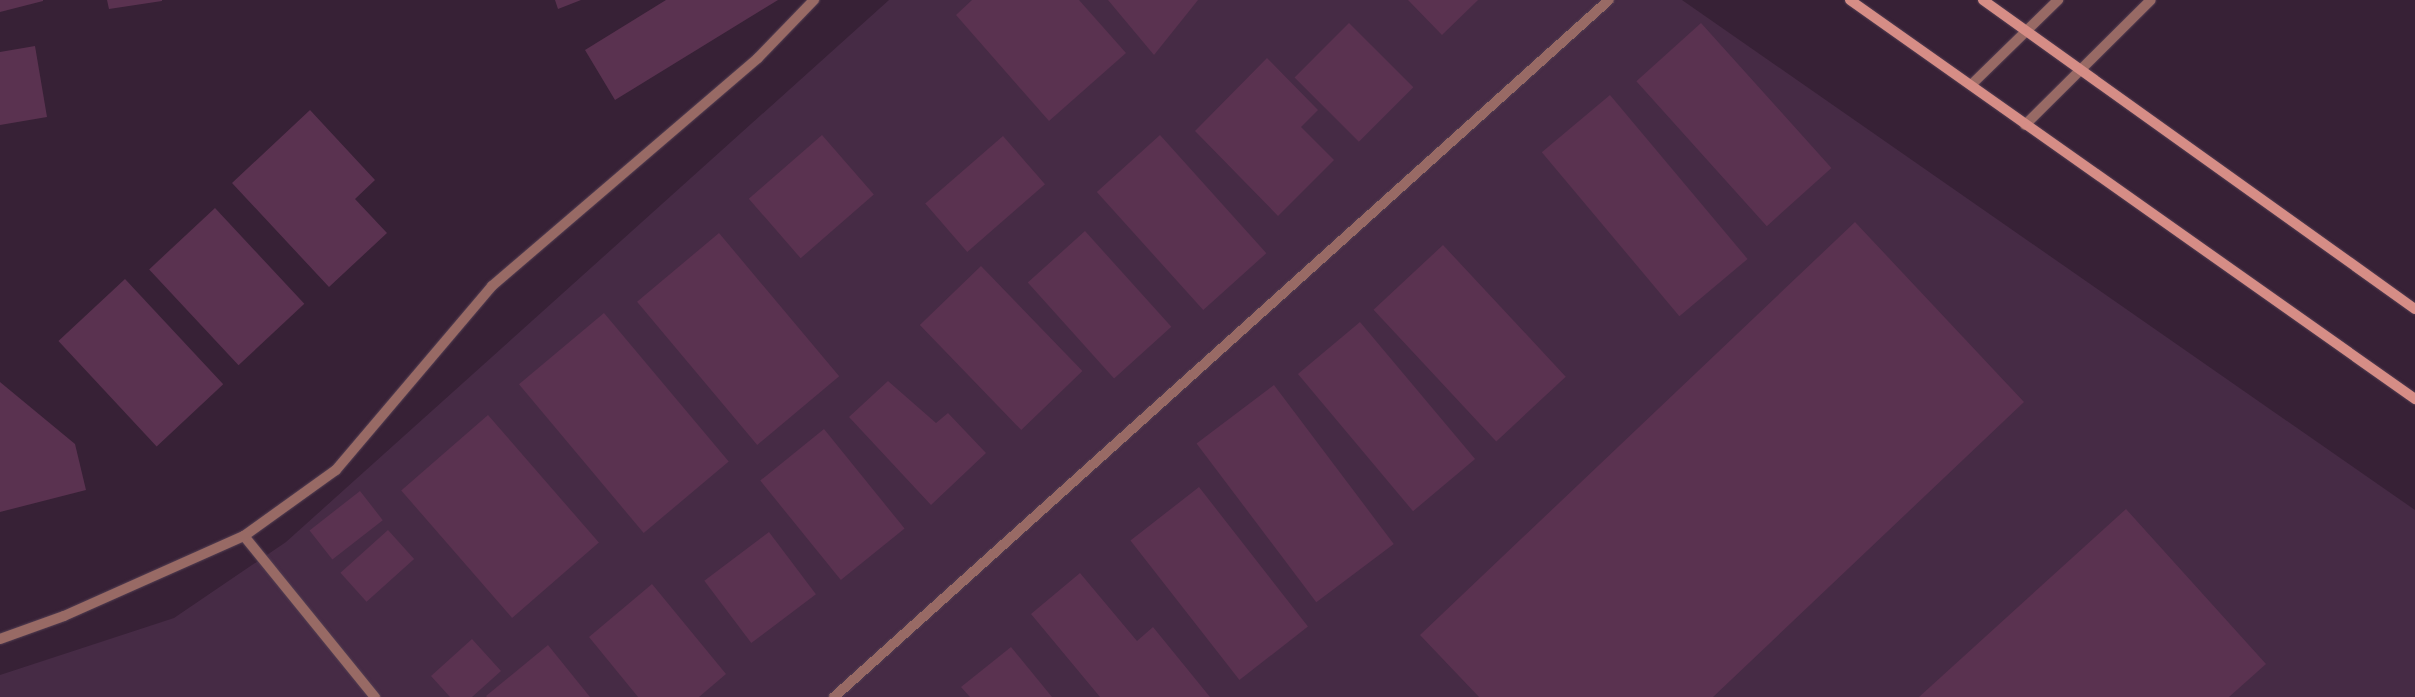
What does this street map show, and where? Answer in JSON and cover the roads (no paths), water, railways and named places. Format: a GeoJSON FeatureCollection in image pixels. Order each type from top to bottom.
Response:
{"type":"FeatureCollection","features":[{"type":"Feature","properties":{"kind":"street"},"geometry":{"type":"LineString","coordinates":[[0,639],[64,616],[244,536],[336,470],[492,286],[758,58],[814,0]]}},
{"type":"Feature","properties":{"kind":"street"},"geometry":{"type":"LineString","coordinates":[[834,697],[1609,0]]}},
{"type":"Feature","properties":{"kind":"street"},"geometry":{"type":"LineString","coordinates":[[1850,0],[2415,399]]}},
{"type":"Feature","properties":{"kind":"street"},"geometry":{"type":"LineString","coordinates":[[1983,0],[2027,30],[2078,72],[2415,309]]}},
{"type":"Feature","properties":{"kind":"street"},"geometry":{"type":"LineString","coordinates":[[1970,85],[2058,0]]}},
{"type":"Feature","properties":{"kind":"street"},"geometry":{"type":"LineString","coordinates":[[2025,125],[2151,0]]}},
{"type":"Feature","properties":{"kind":"street"},"geometry":{"type":"LineString","coordinates":[[244,536],[375,697]]}}]}
